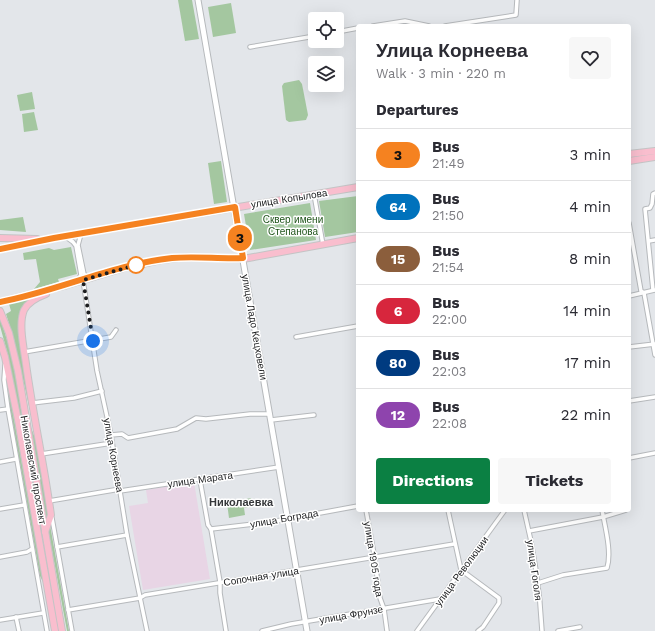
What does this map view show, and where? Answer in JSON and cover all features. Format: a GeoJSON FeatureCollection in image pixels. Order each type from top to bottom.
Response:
{"type":"FeatureCollection","features":[{"type":"Feature","properties":{"kind":"main road","name":"улица Ладо Кецховели"},"geometry":{"type":"LineString","coordinates":[[198,0],[235,207],[307,631]]}},
{"type":"Feature","properties":{"kind":"main road"},"geometry":{"type":"LineString","coordinates":[[631,154],[655,151]]}},
{"type":"Feature","properties":{"kind":"main road"},"geometry":{"type":"LineString","coordinates":[[631,161],[655,158]]}},
{"type":"Feature","properties":{"kind":"main road","name":"улица Копылова"},"geometry":{"type":"LineString","coordinates":[[0,249],[54,238],[356,187]]}},
{"type":"Feature","properties":{"kind":"main road","name":"улица Копылова"},"geometry":{"type":"LineString","coordinates":[[0,238],[54,238]]}},
{"type":"Feature","properties":{"kind":"main road"},"geometry":{"type":"LineString","coordinates":[[0,302],[67,285],[127,267],[172,258],[243,258],[323,246],[356,238]]}},
{"type":"Feature","properties":{"kind":"main road","name":"Николаевский проспект"},"geometry":{"type":"LineString","coordinates":[[51,515],[31,403],[24,352],[22,323],[24,309],[28,304],[40,296],[67,285]]}},
{"type":"Feature","properties":{"kind":"main road","name":"Николаевский проспект"},"geometry":{"type":"LineString","coordinates":[[0,311],[12,344],[23,398],[62,631]]}},
{"type":"Feature","properties":{"kind":"main road","name":"Николаевский проспект"},"geometry":{"type":"LineString","coordinates":[[0,341],[18,420],[55,631]]}},
{"type":"Feature","properties":{"kind":"main road"},"geometry":{"type":"LineString","coordinates":[[23,398],[37,435]]}},
{"type":"Feature","properties":{"kind":"main road"},"geometry":{"type":"LineString","coordinates":[[45,533],[51,515]]}},
{"type":"Feature","properties":{"kind":"street"},"geometry":{"type":"LineString","coordinates":[[458,24],[516,15],[517,0]]}},
{"type":"Feature","properties":{"kind":"street"},"geometry":{"type":"LineString","coordinates":[[386,24],[405,21],[419,24]]}},
{"type":"Feature","properties":{"kind":"street"},"geometry":{"type":"LineString","coordinates":[[344,31],[356,28]]}},
{"type":"Feature","properties":{"kind":"street"},"geometry":{"type":"LineString","coordinates":[[250,47],[308,37]]}},
{"type":"Feature","properties":{"kind":"street"},"geometry":{"type":"LineString","coordinates":[[314,194],[323,246]]}},
{"type":"Feature","properties":{"kind":"street"},"geometry":{"type":"LineString","coordinates":[[631,296],[654,290],[645,209],[652,206],[652,194],[655,194]]}},
{"type":"Feature","properties":{"kind":"street","name":"улица Корнеева"},"geometry":{"type":"LineString","coordinates":[[81,234],[78,245],[86,279],[93,341],[111,435],[127,535],[147,631]]}},
{"type":"Feature","properties":{"kind":"street"},"geometry":{"type":"LineString","coordinates":[[66,236],[76,246],[81,275],[76,282]]}},
{"type":"Feature","properties":{"kind":"street"},"geometry":{"type":"LineString","coordinates":[[649,241],[655,240]]}},
{"type":"Feature","properties":{"kind":"street"},"geometry":{"type":"LineString","coordinates":[[631,248],[641,291],[644,293],[655,355]]}},
{"type":"Feature","properties":{"kind":"street"},"geometry":{"type":"LineString","coordinates":[[296,337],[356,326]]}},
{"type":"Feature","properties":{"kind":"street"},"geometry":{"type":"LineString","coordinates":[[24,352],[111,337],[116,330]]}},
{"type":"Feature","properties":{"kind":"street"},"geometry":{"type":"LineString","coordinates":[[631,347],[654,344]]}},
{"type":"Feature","properties":{"kind":"street"},"geometry":{"type":"LineString","coordinates":[[3,358],[4,380],[16,459],[47,631]]}},
{"type":"Feature","properties":{"kind":"street"},"geometry":{"type":"LineString","coordinates":[[31,403],[74,398],[102,391]]}},
{"type":"Feature","properties":{"kind":"street"},"geometry":{"type":"LineString","coordinates":[[631,401],[655,397]]}},
{"type":"Feature","properties":{"kind":"street"},"geometry":{"type":"LineString","coordinates":[[0,410],[8,409]]}},
{"type":"Feature","properties":{"kind":"street"},"geometry":{"type":"LineString","coordinates":[[111,435],[122,434],[128,438],[177,429],[196,418],[206,419],[250,414],[270,414]]}},
{"type":"Feature","properties":{"kind":"street"},"geometry":{"type":"LineString","coordinates":[[271,420],[314,414]]}},
{"type":"Feature","properties":{"kind":"street"},"geometry":{"type":"LineString","coordinates":[[41,454],[112,443]]}},
{"type":"Feature","properties":{"kind":"street"},"geometry":{"type":"LineString","coordinates":[[631,458],[655,453]]}},
{"type":"Feature","properties":{"kind":"street"},"geometry":{"type":"LineString","coordinates":[[0,462],[16,459]]}},
{"type":"Feature","properties":{"kind":"street","name":"улица Марата"},"geometry":{"type":"LineString","coordinates":[[49,501],[200,480],[279,467]]}},
{"type":"Feature","properties":{"kind":"street"},"geometry":{"type":"LineString","coordinates":[[200,480],[220,582],[220,593],[226,631]]}},
{"type":"Feature","properties":{"kind":"street"},"geometry":{"type":"LineString","coordinates":[[0,509],[24,505]]}},
{"type":"Feature","properties":{"kind":"street","name":"улица Бограда"},"geometry":{"type":"LineString","coordinates":[[211,530],[356,506]]}},
{"type":"Feature","properties":{"kind":"street","name":"улица 1905 года"},"geometry":{"type":"LineString","coordinates":[[366,512],[380,598],[384,609],[387,631]]}},
{"type":"Feature","properties":{"kind":"street"},"geometry":{"type":"LineString","coordinates":[[448,512],[454,544],[461,570],[498,596],[499,602],[483,629],[478,631]]}},
{"type":"Feature","properties":{"kind":"street","name":"улица Революции"},"geometry":{"type":"LineString","coordinates":[[417,631],[504,512]]}},
{"type":"Feature","properties":{"kind":"street","name":"улица Гоголя"},"geometry":{"type":"LineString","coordinates":[[524,512],[538,583],[542,631]]}},
{"type":"Feature","properties":{"kind":"street"},"geometry":{"type":"LineString","coordinates":[[538,583],[563,575],[605,569],[609,562],[607,535],[603,512]]}},
{"type":"Feature","properties":{"kind":"street"},"geometry":{"type":"LineString","coordinates":[[529,531],[604,517],[620,512]]}},
{"type":"Feature","properties":{"kind":"street"},"geometry":{"type":"LineString","coordinates":[[51,515],[72,631]]}},
{"type":"Feature","properties":{"kind":"street"},"geometry":{"type":"LineString","coordinates":[[57,547],[127,535]]}},
{"type":"Feature","properties":{"kind":"street","name":"Сопочная улица"},"geometry":{"type":"LineString","coordinates":[[68,610],[140,598],[145,595],[220,582],[454,544]]}},
{"type":"Feature","properties":{"kind":"street"},"geometry":{"type":"LineString","coordinates":[[0,557],[26,552],[32,549]]}},
{"type":"Feature","properties":{"kind":"street"},"geometry":{"type":"LineString","coordinates":[[38,582],[49,595]]}},
{"type":"Feature","properties":{"kind":"street","name":"улица Фрунзе"},"geometry":{"type":"LineString","coordinates":[[262,631],[440,599]]}},
{"type":"Feature","properties":{"kind":"street"},"geometry":{"type":"LineString","coordinates":[[0,620],[43,613]]}},
{"type":"Feature","properties":{"kind":"street"},"geometry":{"type":"LineString","coordinates":[[16,617],[19,631]]}},
{"type":"Feature","properties":{"kind":"street"},"geometry":{"type":"LineString","coordinates":[[558,631],[580,627]]}},
{"type":"Feature","properties":{"kind":"shaded area"},"geometry":{"type":"Polygon","coordinates":[[[194,482],[210,579],[143,590],[129,506],[148,503],[146,490],[194,482]]]}},
{"type":"Feature","properties":{"kind":"green space"},"geometry":{"type":"Polygon","coordinates":[[[178,0],[192,0],[199,39],[185,41],[178,0]]]}},
{"type":"Feature","properties":{"kind":"green space"},"geometry":{"type":"Polygon","coordinates":[[[231,3],[236,33],[213,37],[208,7],[231,3]]]}},
{"type":"Feature","properties":{"kind":"green space"},"geometry":{"type":"Polygon","coordinates":[[[299,80],[302,84],[308,115],[306,120],[289,122],[286,120],[282,86],[284,83],[299,80]]]}},
{"type":"Feature","properties":{"kind":"green space"},"geometry":{"type":"Polygon","coordinates":[[[32,92],[35,109],[20,111],[17,95],[32,92]]]}},
{"type":"Feature","properties":{"kind":"green space"},"geometry":{"type":"Polygon","coordinates":[[[34,112],[38,130],[24,132],[22,114],[34,112]]]}},
{"type":"Feature","properties":{"kind":"green space"},"geometry":{"type":"Polygon","coordinates":[[[221,161],[227,202],[214,204],[208,163],[221,161]]]}},
{"type":"Feature","properties":{"kind":"green space"},"geometry":{"type":"Polygon","coordinates":[[[356,196],[356,232],[325,237],[319,201],[356,196]]]}},
{"type":"Feature","properties":{"kind":"green space","name":"Сквер имени Степанова"},"geometry":{"type":"Polygon","coordinates":[[[310,203],[316,240],[250,250],[244,214],[310,203]]]}},
{"type":"Feature","properties":{"kind":"green space"},"geometry":{"type":"Polygon","coordinates":[[[23,217],[26,232],[0,230],[0,220],[23,217]]]}},
{"type":"Feature","properties":{"kind":"green space"},"geometry":{"type":"Polygon","coordinates":[[[71,247],[77,274],[58,279],[59,282],[34,289],[40,282],[36,259],[24,260],[23,253],[49,248],[54,250],[71,247]]]}},
{"type":"Feature","properties":{"kind":"green space"},"geometry":{"type":"Polygon","coordinates":[[[29,299],[20,312],[19,330],[31,415],[14,339],[6,314],[11,311],[9,304],[29,299]]]}},
{"type":"Feature","properties":{"kind":"green space"},"geometry":{"type":"Polygon","coordinates":[[[0,319],[14,367],[22,416],[20,417],[8,355],[0,326],[0,319]]]}},
{"type":"Feature","properties":{"kind":"green space"},"geometry":{"type":"Polygon","coordinates":[[[8,390],[11,402],[43,582],[40,576],[8,390]]]}},
{"type":"Feature","properties":{"kind":"green space"},"geometry":{"type":"Polygon","coordinates":[[[28,420],[35,438],[48,513],[45,524],[28,420]]]}},
{"type":"Feature","properties":{"kind":"green space"},"geometry":{"type":"Polygon","coordinates":[[[251,498],[253,506],[244,508],[245,515],[229,518],[227,503],[251,498]]]}},
{"type":"Feature","properties":{"kind":"green space"},"geometry":{"type":"Polygon","coordinates":[[[50,525],[69,631],[67,631],[48,529],[50,525]]]}},
{"type":"Feature","properties":{"kind":"bus line","name":"3"},"geometry":{"type":"LineString","coordinates":[[0,249],[54,238],[235,207],[243,258],[172,258],[127,267],[42,292],[0,302]]}},
{"type":"Feature","properties":{"kind":"district","name":"Николаевка"},"geometry":{"type":"Point","coordinates":[241,502]}},
{"type":"Feature","properties":{"kind":"route"},"geometry":{"type":"LineString","coordinates":[[93,341],[83,280],[136,265]]}}]}
